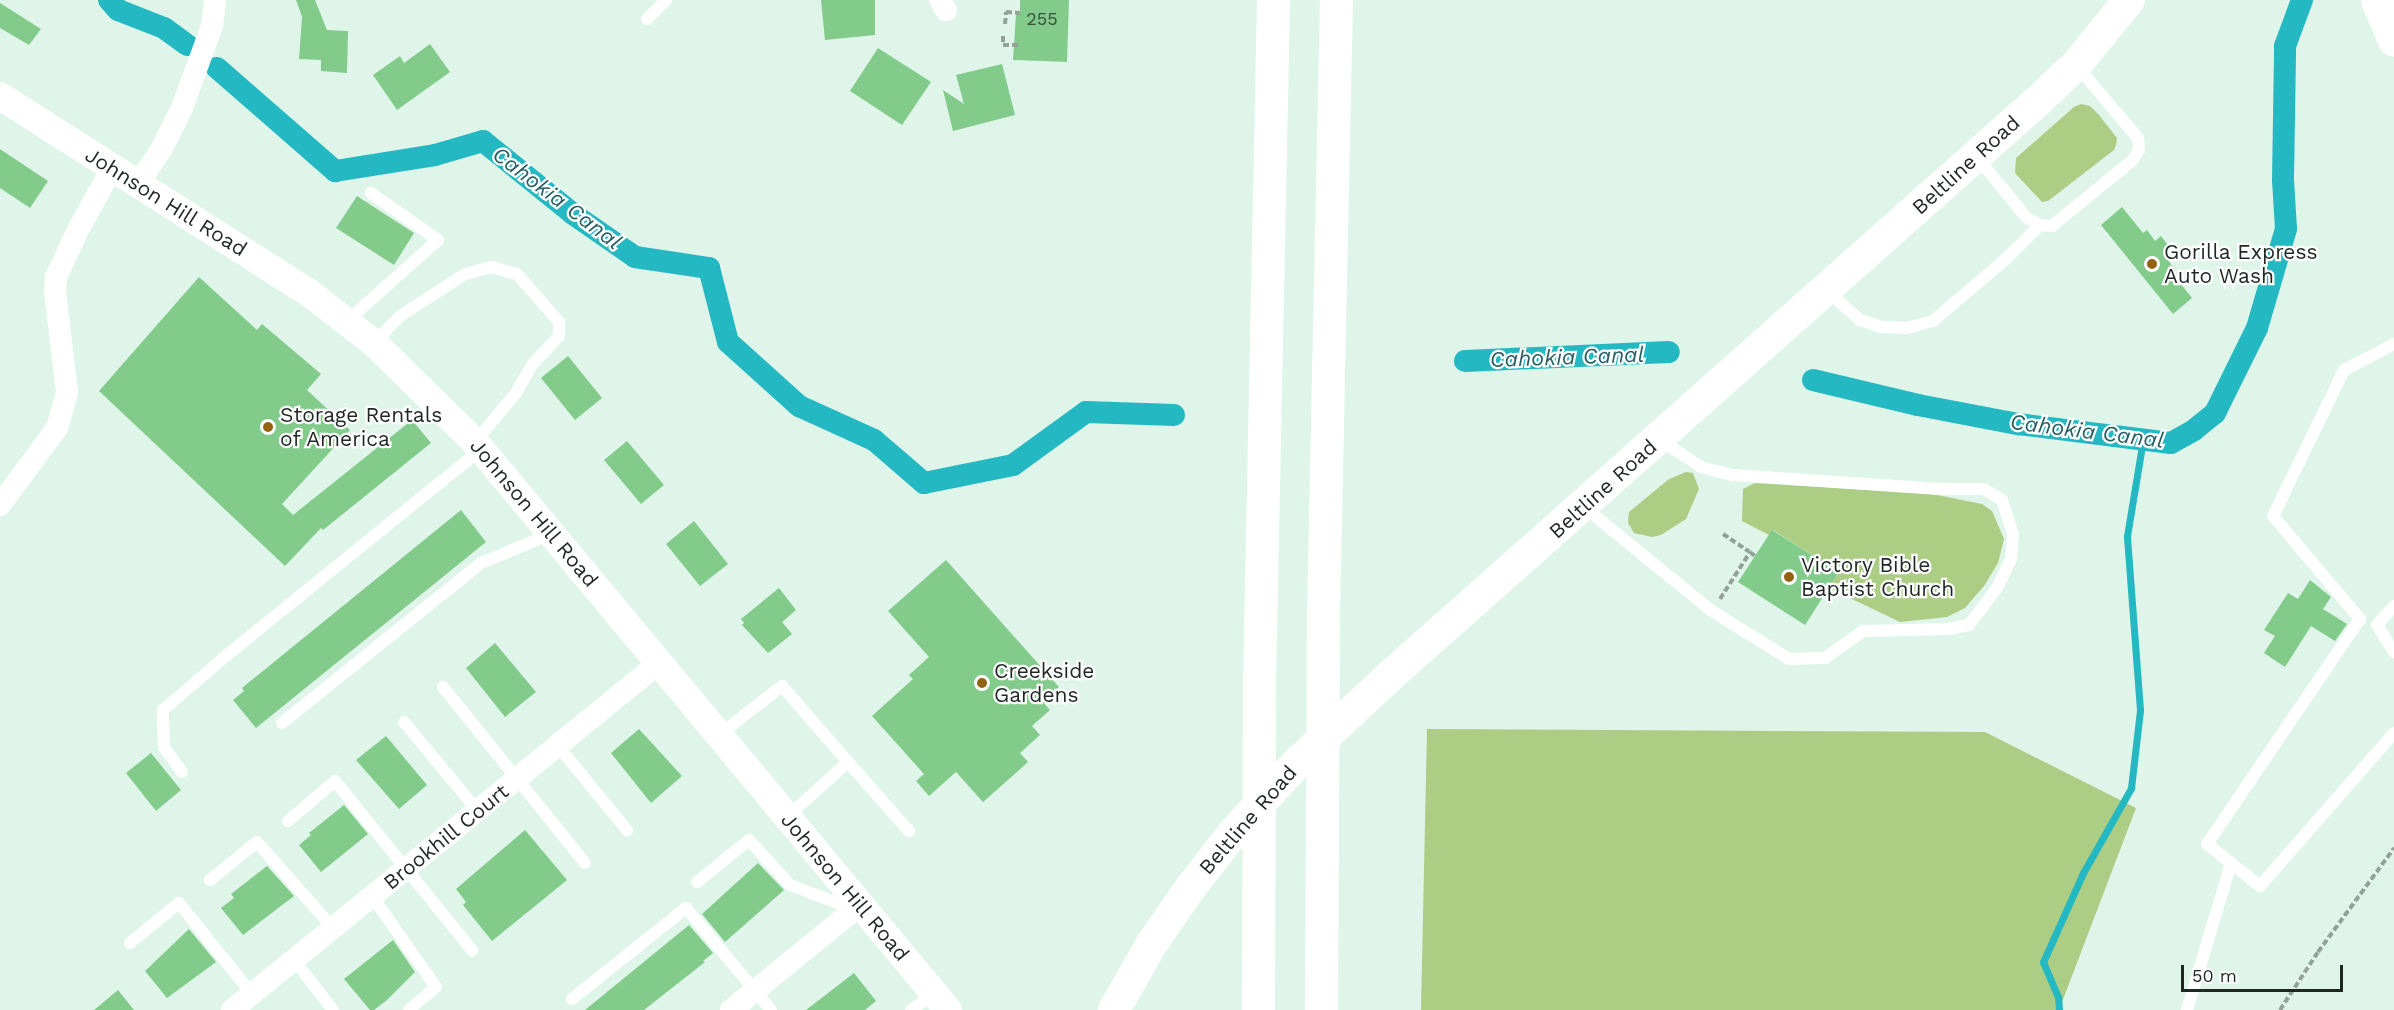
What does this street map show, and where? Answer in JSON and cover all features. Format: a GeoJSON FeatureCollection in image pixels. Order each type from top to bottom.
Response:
{"type":"FeatureCollection","features":[{"type":"Feature","properties":{"kind":"main road"},"geometry":{"type":"LineString","coordinates":[[1258,1010],[1259,681],[1273,0]]}},
{"type":"Feature","properties":{"kind":"main road"},"geometry":{"type":"LineString","coordinates":[[1321,1010],[1323,613],[1336,0]]}},
{"type":"Feature","properties":{"kind":"main road"},"geometry":{"type":"LineString","coordinates":[[2377,0],[2394,40]]}},
{"type":"Feature","properties":{"kind":"main road","name":"Beltline Road"},"geometry":{"type":"LineString","coordinates":[[1114,1010],[1151,945],[1188,891],[1233,833],[1297,763],[1390,676],[1584,507],[2076,65],[2119,5]]}},
{"type":"Feature","properties":{"kind":"street"},"geometry":{"type":"LineString","coordinates":[[138,184],[162,148],[182,108],[212,26],[215,0]]}},
{"type":"Feature","properties":{"kind":"street","name":"Johnson Hill Road"},"geometry":{"type":"LineString","coordinates":[[0,96],[308,292],[374,344],[478,445],[787,817],[857,907],[941,1002]]}},
{"type":"Feature","properties":{"kind":"street"},"geometry":{"type":"LineString","coordinates":[[0,505],[57,428],[67,392],[55,291],[57,277],[78,230],[112,168]]}},
{"type":"Feature","properties":{"kind":"street","name":"Brookhill Court"},"geometry":{"type":"LineString","coordinates":[[232,1010],[659,663]]}},
{"type":"Feature","properties":{"kind":"street"},"geometry":{"type":"LineString","coordinates":[[730,1010],[857,907]]}},
{"type":"Feature","properties":{"kind":"lane"},"geometry":{"type":"LineString","coordinates":[[647,20],[666,0]]}},
{"type":"Feature","properties":{"kind":"lane"},"geometry":{"type":"LineString","coordinates":[[1976,156],[2026,217],[2040,225],[2052,226],[2133,160],[2139,150],[2138,138],[2076,65]]}},
{"type":"Feature","properties":{"kind":"lane"},"geometry":{"type":"LineString","coordinates":[[346,322],[438,240],[372,193]]}},
{"type":"Feature","properties":{"kind":"lane"},"geometry":{"type":"LineString","coordinates":[[1826,290],[1860,320],[1881,327],[1907,328],[1933,321],[2007,258],[2040,225]]}},
{"type":"Feature","properties":{"kind":"lane"},"geometry":{"type":"LineString","coordinates":[[182,772],[164,747],[164,710],[478,445],[516,393],[532,365],[559,336],[559,322],[517,274],[492,267],[465,273],[400,316],[374,344]]}},
{"type":"Feature","properties":{"kind":"lane"},"geometry":{"type":"LineString","coordinates":[[2394,344],[2344,370],[2273,516],[2360,619],[2377,625],[2394,652]]}},
{"type":"Feature","properties":{"kind":"lane"},"geometry":{"type":"LineString","coordinates":[[1584,507],[1712,610],[1789,659],[1825,658],[1863,631],[1948,629],[1968,624],[1997,588],[2011,559],[2013,534],[2002,500],[1984,489],[1939,489],[1732,476],[1701,467],[1659,440]]}},
{"type":"Feature","properties":{"kind":"lane"},"geometry":{"type":"LineString","coordinates":[[282,723],[481,563],[551,534]]}},
{"type":"Feature","properties":{"kind":"lane"},"geometry":{"type":"LineString","coordinates":[[2377,625],[2394,606]]}},
{"type":"Feature","properties":{"kind":"lane"},"geometry":{"type":"LineString","coordinates":[[2360,619],[2207,844],[2260,886],[2394,733]]}},
{"type":"Feature","properties":{"kind":"lane"},"geometry":{"type":"LineString","coordinates":[[719,735],[782,686],[909,831]]}},
{"type":"Feature","properties":{"kind":"lane"},"geometry":{"type":"LineString","coordinates":[[443,687],[585,863]]}},
{"type":"Feature","properties":{"kind":"lane"},"geometry":{"type":"LineString","coordinates":[[404,722],[478,811]]}},
{"type":"Feature","properties":{"kind":"lane"},"geometry":{"type":"LineString","coordinates":[[558,746],[627,830]]}},
{"type":"Feature","properties":{"kind":"lane"},"geometry":{"type":"LineString","coordinates":[[787,817],[848,762]]}},
{"type":"Feature","properties":{"kind":"lane"},"geometry":{"type":"LineString","coordinates":[[288,821],[335,781],[472,950]]}},
{"type":"Feature","properties":{"kind":"lane"},"geometry":{"type":"LineString","coordinates":[[697,882],[749,840],[790,885],[857,907]]}},
{"type":"Feature","properties":{"kind":"lane"},"geometry":{"type":"LineString","coordinates":[[210,880],[257,842],[333,928]]}},
{"type":"Feature","properties":{"kind":"lane"},"geometry":{"type":"LineString","coordinates":[[2187,1010],[2231,863]]}},
{"type":"Feature","properties":{"kind":"lane"},"geometry":{"type":"LineString","coordinates":[[372,896],[436,987],[409,1010]]}},
{"type":"Feature","properties":{"kind":"lane"},"geometry":{"type":"LineString","coordinates":[[130,943],[179,903],[252,994]]}},
{"type":"Feature","properties":{"kind":"lane"},"geometry":{"type":"LineString","coordinates":[[572,999],[686,908],[771,1010]]}},
{"type":"Feature","properties":{"kind":"lane"},"geometry":{"type":"LineString","coordinates":[[294,960],[333,1010]]}},
{"type":"Feature","properties":{"kind":"lane"},"geometry":{"type":"LineString","coordinates":[[911,1010],[941,1002]]}},
{"type":"Feature","properties":{"kind":"path"},"geometry":{"type":"LineString","coordinates":[[1005,24],[1006,12],[1020,13]]}},
{"type":"Feature","properties":{"kind":"path"},"geometry":{"type":"LineString","coordinates":[[1003,36],[1003,45],[1018,45]]}},
{"type":"Feature","properties":{"kind":"path"},"geometry":{"type":"LineString","coordinates":[[1723,534],[1755,556]]}},
{"type":"Feature","properties":{"kind":"path"},"geometry":{"type":"LineString","coordinates":[[1712,610],[1750,552]]}},
{"type":"Feature","properties":{"kind":"path"},"geometry":{"type":"LineString","coordinates":[[2280,1010],[2318,952],[2394,848]]}},
{"type":"Feature","properties":{"kind":"green space"},"geometry":{"type":"Polygon","coordinates":[[[2081,104],[2090,106],[2099,115],[2117,138],[2116,145],[2114,150],[2048,201],[2042,202],[2015,173],[2016,158],[2074,107],[2081,104]]]}},
{"type":"Feature","properties":{"kind":"green space"},"geometry":{"type":"Polygon","coordinates":[[[1686,472],[1693,473],[1699,489],[1686,519],[1661,535],[1652,537],[1634,533],[1628,523],[1629,512],[1669,479],[1686,472]]]}},
{"type":"Feature","properties":{"kind":"green space"},"geometry":{"type":"Polygon","coordinates":[[[1755,483],[1932,494],[1982,504],[1992,511],[2004,539],[1998,563],[1984,586],[1965,608],[1947,617],[1900,622],[1829,588],[1839,572],[1773,530],[1769,535],[1742,521],[1743,489],[1755,483]]]}},
{"type":"Feature","properties":{"kind":"green space"},"geometry":{"type":"Polygon","coordinates":[[[1427,729],[1985,732],[2136,808],[2059,1010],[1421,1010],[1427,729]]]}},
{"type":"Feature","properties":{"kind":"building"},"geometry":{"type":"Polygon","coordinates":[[[296,0],[315,0],[327,30],[348,31],[347,73],[321,71],[321,60],[299,59],[302,17],[296,0]]]}},
{"type":"Feature","properties":{"kind":"building"},"geometry":{"type":"Polygon","coordinates":[[[821,0],[875,0],[875,35],[825,40],[821,0]]]}},
{"type":"Feature","properties":{"kind":"building"},"geometry":{"type":"Polygon","coordinates":[[[1020,0],[1069,0],[1067,62],[1013,60],[1016,14],[1020,14],[1020,0]]]}},
{"type":"Feature","properties":{"kind":"building"},"geometry":{"type":"Polygon","coordinates":[[[0,3],[41,29],[29,45],[0,28],[0,3]]]}},
{"type":"Feature","properties":{"kind":"building"},"geometry":{"type":"Polygon","coordinates":[[[430,44],[450,72],[397,110],[373,75],[400,56],[404,63],[430,44]]]}},
{"type":"Feature","properties":{"kind":"building"},"geometry":{"type":"Polygon","coordinates":[[[878,48],[931,82],[902,125],[850,91],[878,48]]]}},
{"type":"Feature","properties":{"kind":"building"},"geometry":{"type":"Polygon","coordinates":[[[1002,64],[1015,115],[953,131],[943,90],[964,104],[956,75],[1002,64]]]}},
{"type":"Feature","properties":{"kind":"building"},"geometry":{"type":"Polygon","coordinates":[[[0,149],[48,181],[30,208],[0,188],[0,149]]]}},
{"type":"Feature","properties":{"kind":"building"},"geometry":{"type":"Polygon","coordinates":[[[357,196],[414,233],[394,265],[336,228],[357,196]]]}},
{"type":"Feature","properties":{"kind":"building","name":"Gorilla Express Auto Wash"},"geometry":{"type":"Polygon","coordinates":[[[2122,207],[2143,233],[2147,230],[2155,241],[2161,236],[2174,253],[2167,259],[2175,269],[2171,272],[2192,298],[2173,314],[2101,225],[2122,207]]]}},
{"type":"Feature","properties":{"kind":"building"},"geometry":{"type":"Polygon","coordinates":[[[199,277],[257,330],[262,324],[321,374],[307,390],[350,430],[282,504],[293,515],[412,420],[431,443],[323,530],[321,528],[285,566],[99,391],[199,277]]]}},
{"type":"Feature","properties":{"kind":"building"},"geometry":{"type":"Polygon","coordinates":[[[568,356],[602,398],[575,420],[541,378],[568,356]]]}},
{"type":"Feature","properties":{"kind":"building"},"geometry":{"type":"Polygon","coordinates":[[[627,441],[664,485],[641,504],[604,460],[627,441]]]}},
{"type":"Feature","properties":{"kind":"building"},"geometry":{"type":"Polygon","coordinates":[[[461,510],[486,542],[256,728],[233,700],[244,691],[242,688],[461,510]]]}},
{"type":"Feature","properties":{"kind":"building"},"geometry":{"type":"Polygon","coordinates":[[[694,521],[728,564],[700,586],[666,544],[694,521]]]}},
{"type":"Feature","properties":{"kind":"building","name":"Victory Bible Baptist Church"},"geometry":{"type":"Polygon","coordinates":[[[1772,530],[1839,572],[1805,625],[1738,582],[1772,530]]]}},
{"type":"Feature","properties":{"kind":"building","name":"Creekside Gardens"},"geometry":{"type":"Polygon","coordinates":[[[946,560],[1059,687],[1042,701],[1050,710],[1032,726],[1040,735],[1020,753],[1028,762],[983,802],[956,772],[929,796],[916,781],[924,774],[872,716],[913,679],[909,675],[929,657],[888,611],[946,560]]]}},
{"type":"Feature","properties":{"kind":"building"},"geometry":{"type":"Polygon","coordinates":[[[2310,580],[2331,597],[2323,609],[2347,624],[2335,641],[2311,626],[2285,667],[2264,653],[2275,636],[2264,630],[2288,593],[2298,599],[2310,580]]]}},
{"type":"Feature","properties":{"kind":"building"},"geometry":{"type":"Polygon","coordinates":[[[779,588],[796,610],[782,622],[792,634],[768,653],[742,625],[744,623],[741,619],[779,588]]]}},
{"type":"Feature","properties":{"kind":"building"},"geometry":{"type":"Polygon","coordinates":[[[495,643],[536,692],[505,717],[466,668],[495,643]]]}},
{"type":"Feature","properties":{"kind":"building"},"geometry":{"type":"Polygon","coordinates":[[[639,729],[682,776],[651,803],[611,753],[639,729]]]}},
{"type":"Feature","properties":{"kind":"building"},"geometry":{"type":"Polygon","coordinates":[[[386,736],[427,785],[399,809],[356,760],[386,736]]]}},
{"type":"Feature","properties":{"kind":"building"},"geometry":{"type":"Polygon","coordinates":[[[151,753],[181,790],[156,811],[126,773],[151,753]]]}},
{"type":"Feature","properties":{"kind":"building"},"geometry":{"type":"Polygon","coordinates":[[[344,805],[368,834],[321,872],[299,845],[311,835],[309,833],[344,805]]]}},
{"type":"Feature","properties":{"kind":"building"},"geometry":{"type":"Polygon","coordinates":[[[525,830],[567,880],[492,941],[463,905],[466,902],[456,889],[525,830]]]}},
{"type":"Feature","properties":{"kind":"building"},"geometry":{"type":"Polygon","coordinates":[[[758,863],[784,890],[725,942],[702,914],[758,863]]]}},
{"type":"Feature","properties":{"kind":"building"},"geometry":{"type":"Polygon","coordinates":[[[267,866],[294,896],[243,935],[221,908],[234,898],[231,894],[267,866]]]}},
{"type":"Feature","properties":{"kind":"building"},"geometry":{"type":"Polygon","coordinates":[[[689,925],[713,953],[703,961],[705,962],[644,1010],[585,1010],[689,925]]]}},
{"type":"Feature","properties":{"kind":"building"},"geometry":{"type":"Polygon","coordinates":[[[189,929],[216,962],[167,998],[145,971],[189,929]]]}},
{"type":"Feature","properties":{"kind":"building"},"geometry":{"type":"Polygon","coordinates":[[[393,940],[415,972],[387,1000],[374,1010],[370,1010],[344,979],[393,940]]]}},
{"type":"Feature","properties":{"kind":"building"},"geometry":{"type":"Polygon","coordinates":[[[854,973],[876,1001],[865,1010],[806,1010],[854,973]]]}},
{"type":"Feature","properties":{"kind":"building"},"geometry":{"type":"Polygon","coordinates":[[[118,990],[134,1010],[94,1010],[118,990]]]}},
{"type":"Feature","properties":{"kind":"waterway","name":"Cahokia Canal"},"geometry":{"type":"LineString","coordinates":[[109,0],[118,10],[164,28],[187,45]]}},
{"type":"Feature","properties":{"kind":"waterway","name":"Cahokia Canal"},"geometry":{"type":"LineString","coordinates":[[1813,380],[1918,405],[2018,424],[2171,443],[2194,430],[2215,413],[2257,328],[2286,229],[2283,180],[2285,46],[2302,0]]}},
{"type":"Feature","properties":{"kind":"waterway","name":"Cahokia Canal"},"geometry":{"type":"LineString","coordinates":[[217,68],[335,171],[435,155],[483,141],[573,214],[635,257],[709,268],[728,342],[799,406],[874,440],[924,483],[1013,465],[1086,412],[1174,415]]}},
{"type":"Feature","properties":{"kind":"waterway","name":"Cahokia Canal"},"geometry":{"type":"LineString","coordinates":[[1465,361],[1669,352]]}},
{"type":"Feature","properties":{"kind":"waterway"},"geometry":{"type":"LineString","coordinates":[[2059,1010],[2058,997],[2043,962],[2083,873],[2131,788],[2140,710],[2127,536],[2142,445]]}},
{"type":"Feature","properties":{"kind":"place","name":"Gorilla Express Auto Wash"},"geometry":{"type":"Point","coordinates":[2152,264]}},
{"type":"Feature","properties":{"kind":"place","name":"Storage Rentals of America"},"geometry":{"type":"Point","coordinates":[268,427]}},
{"type":"Feature","properties":{"kind":"place","name":"Victory Bible Baptist Church"},"geometry":{"type":"Point","coordinates":[1789,577]}},
{"type":"Feature","properties":{"kind":"place","name":"Creekside Gardens"},"geometry":{"type":"Point","coordinates":[982,683]}}]}
